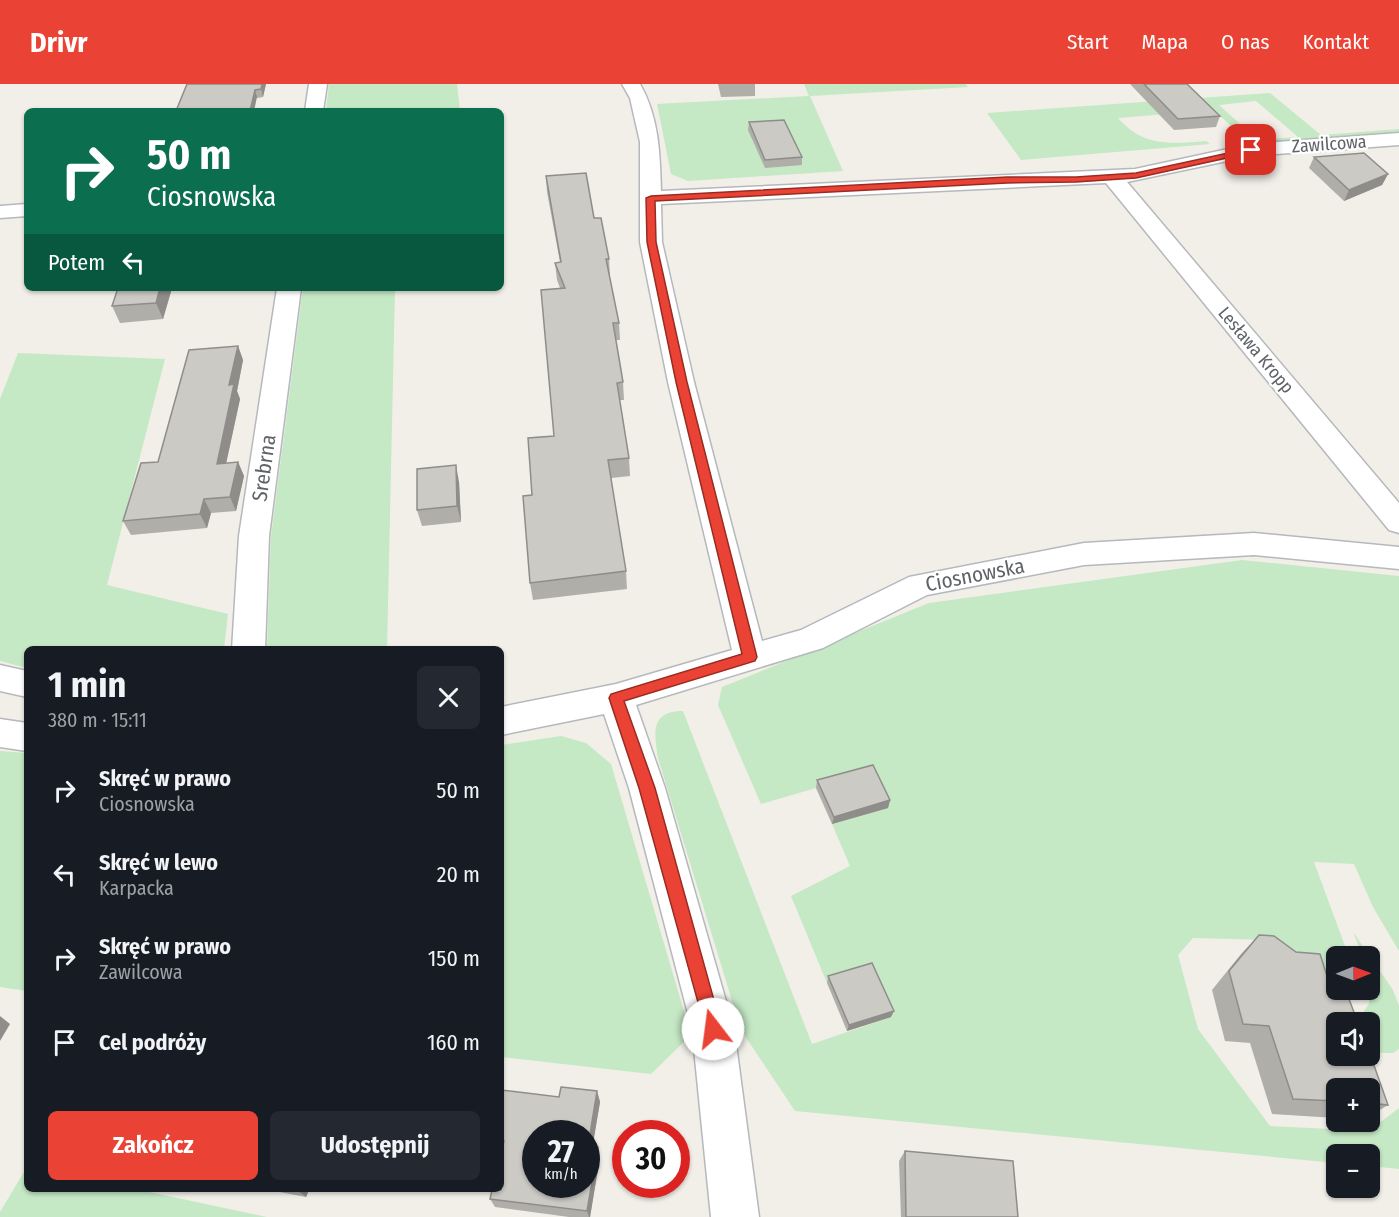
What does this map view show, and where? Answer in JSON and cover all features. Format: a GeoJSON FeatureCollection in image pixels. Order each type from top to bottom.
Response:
{"type":"FeatureCollection","features":[{"type":"Feature","properties":{"kind":"street"},"geometry":{"type":"LineString","coordinates":[[314,108],[318,84]]}},
{"type":"Feature","properties":{"kind":"street"},"geometry":{"type":"LineString","coordinates":[[631,84],[639,98],[650,142],[651,242],[681,382],[750,657]]}},
{"type":"Feature","properties":{"kind":"street","name":"Zawilcowa"},"geometry":{"type":"LineString","coordinates":[[651,198],[1112,177],[1136,175],[1251,150],[1399,139]]}},
{"type":"Feature","properties":{"kind":"street","name":"Lesława Kropp"},"geometry":{"type":"LineString","coordinates":[[1112,177],[1399,523]]}},
{"type":"Feature","properties":{"kind":"street"},"geometry":{"type":"LineString","coordinates":[[0,212],[24,210]]}},
{"type":"Feature","properties":{"kind":"street","name":"Srebrna"},"geometry":{"type":"LineString","coordinates":[[248,646],[254,536],[289,291]]}},
{"type":"Feature","properties":{"kind":"street","name":"Ciosnowska"},"geometry":{"type":"LineString","coordinates":[[504,720],[616,698],[811,639],[920,585],[1084,554],[1254,544],[1399,558]]}},
{"type":"Feature","properties":{"kind":"street"},"geometry":{"type":"LineString","coordinates":[[0,678],[24,683]]}},
{"type":"Feature","properties":{"kind":"street"},"geometry":{"type":"LineString","coordinates":[[616,698],[647,788],[713,1029],[735,1217]]}},
{"type":"Feature","properties":{"kind":"street"},"geometry":{"type":"LineString","coordinates":[[0,733],[24,737]]}},
{"type":"Feature","properties":{"kind":"green space"},"geometry":{"type":"Polygon","coordinates":[[[329,84],[457,84],[460,108],[326,108],[329,84]]]}},
{"type":"Feature","properties":{"kind":"green space"},"geometry":{"type":"Polygon","coordinates":[[[804,84],[966,84],[968,87],[810,96],[843,171],[688,181],[671,174],[657,104],[809,96],[804,84]]]}},
{"type":"Feature","properties":{"kind":"green space"},"geometry":{"type":"Polygon","coordinates":[[[1270,93],[1321,135],[1399,129],[1399,134],[1258,145],[1247,141],[1214,110],[1118,118],[1137,134],[1148,139],[1169,143],[1206,141],[1210,144],[1021,160],[987,113],[1270,93]],[[1256,101],[1219,105],[1258,140],[1297,136],[1256,101]]]}},
{"type":"Feature","properties":{"kind":"green space"},"geometry":{"type":"Polygon","coordinates":[[[303,291],[395,291],[387,646],[267,646],[271,537],[303,291]]]}},
{"type":"Feature","properties":{"kind":"green space"},"geometry":{"type":"Polygon","coordinates":[[[18,353],[165,359],[107,585],[228,614],[224,646],[24,646],[24,667],[0,661],[0,399],[18,353]]]}},
{"type":"Feature","properties":{"kind":"green space"},"geometry":{"type":"Polygon","coordinates":[[[1242,560],[1399,576],[1399,951],[1373,907],[1354,864],[1314,862],[1345,946],[1326,946],[1326,992],[1268,940],[1193,938],[1178,955],[1198,1029],[1270,1126],[1326,1129],[1326,1132],[1380,1132],[1380,1123],[1399,1108],[1399,1169],[1380,1167],[1380,1144],[1326,1144],[1326,1162],[795,1111],[741,1030],[658,758],[655,732],[660,719],[665,715],[683,711],[812,1044],[891,1017],[827,983],[791,896],[850,866],[832,824],[887,808],[816,788],[761,804],[718,705],[722,687],[929,603],[1242,560]]]}},
{"type":"Feature","properties":{"kind":"green space"},"geometry":{"type":"Polygon","coordinates":[[[561,736],[586,743],[611,764],[691,1035],[651,1074],[504,1057],[504,745],[561,736]]]}},
{"type":"Feature","properties":{"kind":"green space"},"geometry":{"type":"Polygon","coordinates":[[[0,751],[24,753],[24,991],[0,987],[0,751]]]}},
{"type":"Feature","properties":{"kind":"green space"},"geometry":{"type":"Polygon","coordinates":[[[1353,932],[1363,946],[1359,946],[1353,932]]]}},
{"type":"Feature","properties":{"kind":"green space"},"geometry":{"type":"Polygon","coordinates":[[[1380,971],[1393,990],[1399,1006],[1399,1049],[1393,1053],[1380,1053],[1380,1012],[1364,1012],[1369,1000],[1380,1000],[1380,971]]]}},
{"type":"Feature","properties":{"kind":"green space"},"geometry":{"type":"Polygon","coordinates":[[[1335,1000],[1347,1000],[1342,1006],[1335,1000]]]}},
{"type":"Feature","properties":{"kind":"green space"},"geometry":{"type":"Polygon","coordinates":[[[24,1172],[24,1192],[149,1192],[267,1217],[0,1217],[0,1212],[24,1172]]]}},
{"type":"Feature","properties":{"kind":"building"},"geometry":{"type":"Polygon","coordinates":[[[187,84],[262,84],[261,89],[255,90],[251,108],[177,108],[187,84]]]}},
{"type":"Feature","properties":{"kind":"building"},"geometry":{"type":"Polygon","coordinates":[[[1144,84],[1187,84],[1220,116],[1178,119],[1144,84]]]}},
{"type":"Feature","properties":{"kind":"building"},"geometry":{"type":"Polygon","coordinates":[[[784,120],[802,157],[765,160],[749,122],[784,120]]]}},
{"type":"Feature","properties":{"kind":"building"},"geometry":{"type":"Polygon","coordinates":[[[1364,153],[1388,174],[1349,190],[1314,157],[1364,153]]]}},
{"type":"Feature","properties":{"kind":"building"},"geometry":{"type":"Polygon","coordinates":[[[586,173],[594,218],[601,218],[609,259],[606,259],[619,323],[613,323],[623,382],[617,383],[629,458],[608,460],[626,571],[530,583],[523,496],[532,495],[528,438],[554,436],[541,290],[565,288],[555,263],[561,262],[546,176],[586,173]]]}},
{"type":"Feature","properties":{"kind":"building"},"geometry":{"type":"Polygon","coordinates":[[[117,291],[159,291],[156,303],[112,306],[117,291]]]}},
{"type":"Feature","properties":{"kind":"building"},"geometry":{"type":"Polygon","coordinates":[[[238,346],[229,385],[234,384],[217,464],[238,462],[230,497],[204,499],[200,514],[123,521],[141,463],[158,462],[189,350],[238,346]]]}},
{"type":"Feature","properties":{"kind":"building"},"geometry":{"type":"Polygon","coordinates":[[[456,465],[457,506],[417,510],[417,469],[456,465]]]}},
{"type":"Feature","properties":{"kind":"building"},"geometry":{"type":"Polygon","coordinates":[[[873,765],[890,800],[834,817],[817,780],[873,765]]]}},
{"type":"Feature","properties":{"kind":"building"},"geometry":{"type":"Polygon","coordinates":[[[1259,935],[1274,936],[1296,952],[1320,954],[1326,973],[1326,1000],[1349,1000],[1354,1012],[1326,1012],[1326,1066],[1374,1066],[1378,1078],[1326,1078],[1326,1101],[1293,1099],[1269,1026],[1243,1024],[1229,971],[1259,935]]]}},
{"type":"Feature","properties":{"kind":"building"},"geometry":{"type":"Polygon","coordinates":[[[872,963],[894,1011],[849,1025],[828,976],[872,963]]]}},
{"type":"Feature","properties":{"kind":"building"},"geometry":{"type":"Polygon","coordinates":[[[1380,1082],[1388,1105],[1380,1104],[1380,1082]]]}},
{"type":"Feature","properties":{"kind":"building"},"geometry":{"type":"Polygon","coordinates":[[[561,1087],[597,1091],[592,1120],[522,1120],[522,1198],[589,1198],[587,1211],[490,1199],[492,1192],[504,1192],[504,1090],[559,1097],[561,1087]]]}},
{"type":"Feature","properties":{"kind":"building"},"geometry":{"type":"Polygon","coordinates":[[[905,1151],[1013,1161],[1018,1217],[906,1217],[905,1151]]]}},
{"type":"Feature","properties":{"kind":"route"},"geometry":{"type":"LineString","coordinates":[[713,1029],[647,788],[616,698],[750,657],[681,382],[651,242],[651,198],[888,188],[1007,180],[1076,180],[1136,175],[1251,150]]}}]}
